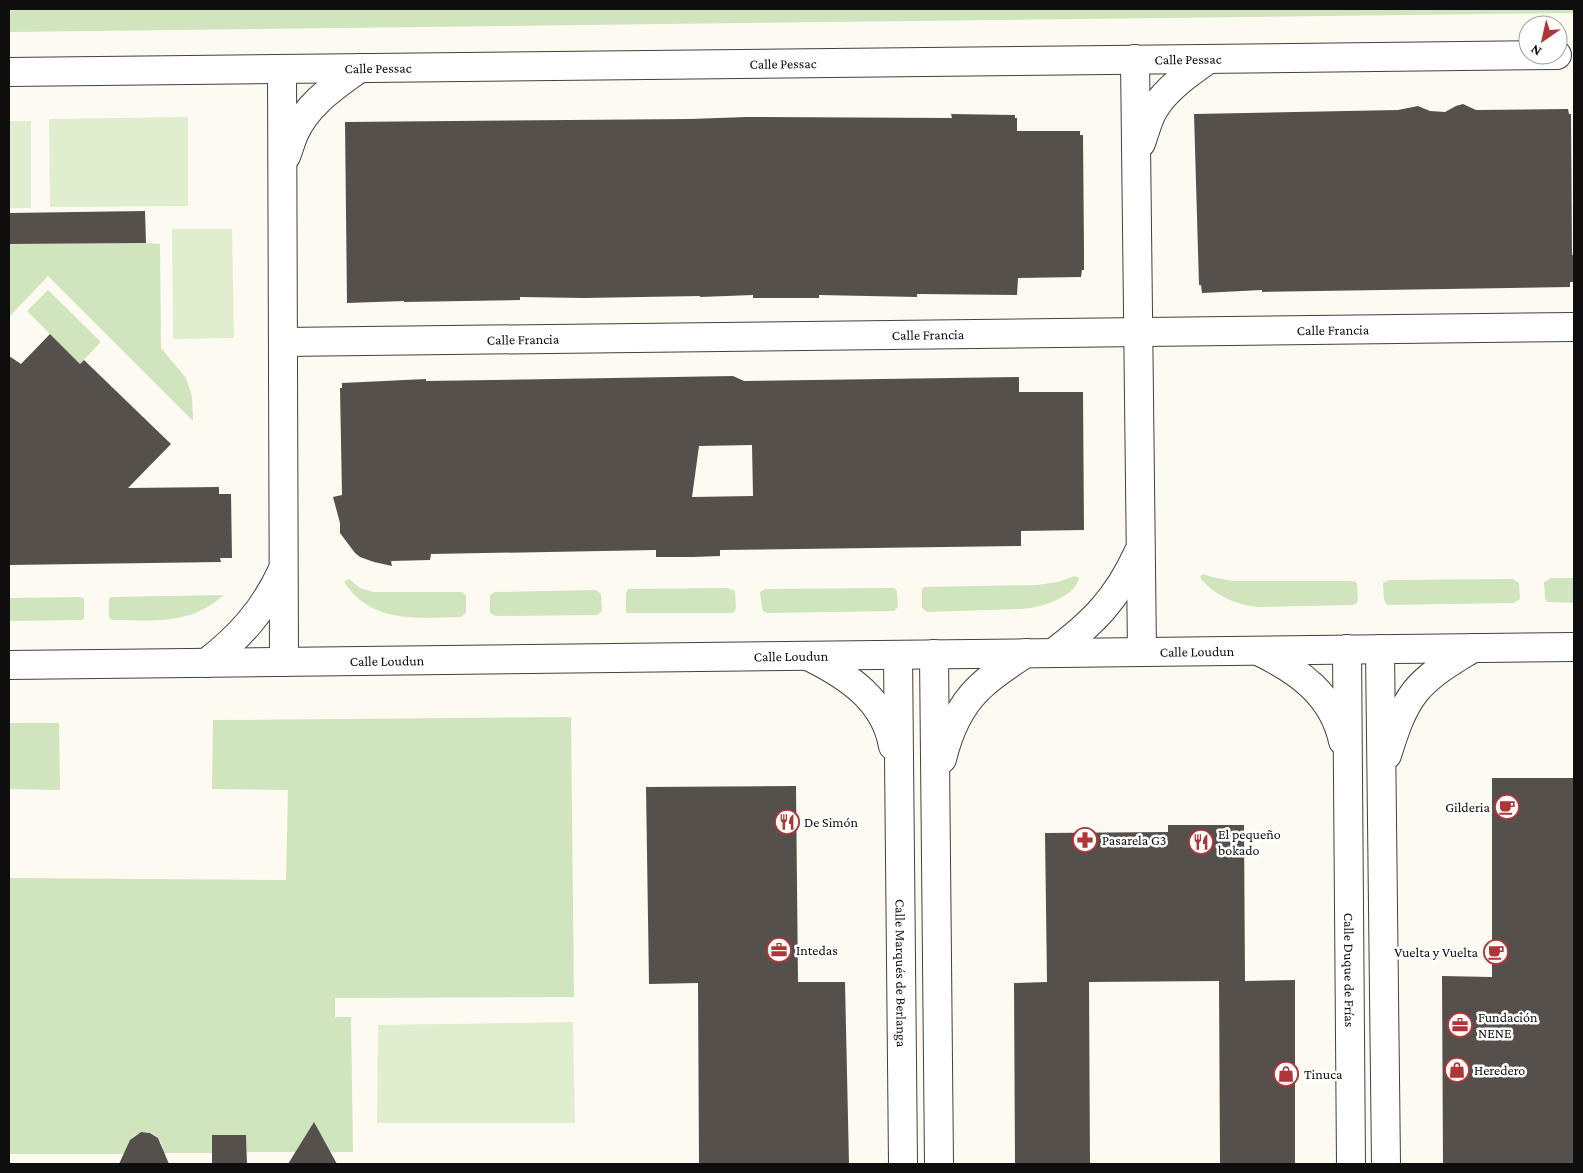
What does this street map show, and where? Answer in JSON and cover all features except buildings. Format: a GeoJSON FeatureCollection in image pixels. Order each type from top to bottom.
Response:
{"type":"FeatureCollection","features":[{"type":"Feature","properties":{"kind":"street","name":"Calle Pessac"},"geometry":{"type":"LineString","coordinates":[[9,72],[1518,55]]}},
{"type":"Feature","properties":{"kind":"street"},"geometry":{"type":"LineString","coordinates":[[1134,59],[1142,652]]}},
{"type":"Feature","properties":{"kind":"street"},"geometry":{"type":"LineString","coordinates":[[1135,158],[1153,110],[1167,92],[1182,78],[1209,59]]}},
{"type":"Feature","properties":{"kind":"street"},"geometry":{"type":"LineString","coordinates":[[282,167],[294,133],[309,110],[330,90],[360,68]]}},
{"type":"Feature","properties":{"kind":"street"},"geometry":{"type":"LineString","coordinates":[[282,69],[284,662]]}},
{"type":"Feature","properties":{"kind":"street","name":"Calle Francia"},"geometry":{"type":"LineString","coordinates":[[283,342],[1574,327]]}},
{"type":"Feature","properties":{"kind":"street"},"geometry":{"type":"LineString","coordinates":[[1053,653],[1083,630],[1107,606],[1129,575],[1140,550]]}},
{"type":"Feature","properties":{"kind":"street"},"geometry":{"type":"LineString","coordinates":[[206,663],[230,644],[251,622],[269,597],[284,568]]}},
{"type":"Feature","properties":{"kind":"street","name":"Calle Loudun"},"geometry":{"type":"LineString","coordinates":[[9,665],[1574,646]]}},
{"type":"Feature","properties":{"kind":"street"},"geometry":{"type":"LineString","coordinates":[[1381,781],[1393,736],[1402,714],[1416,691],[1431,677],[1473,648]]}},
{"type":"Feature","properties":{"kind":"street","name":"Calle Duque de Frías"},"geometry":{"type":"LineString","coordinates":[[1347,649],[1352,1164]]}},
{"type":"Feature","properties":{"kind":"street"},"geometry":{"type":"LineString","coordinates":[[1380,649],[1386,1164]]}},
{"type":"Feature","properties":{"kind":"street","name":"Calle Duque de Frías"},"geometry":{"type":"LineString","coordinates":[[1256,650],[1302,675],[1320,693],[1333,714],[1342,738],[1348,777]]}},
{"type":"Feature","properties":{"kind":"street"},"geometry":{"type":"LineString","coordinates":[[935,782],[953,726],[978,688],[1026,653]]}},
{"type":"Feature","properties":{"kind":"street"},"geometry":{"type":"LineString","coordinates":[[934,654],[939,1164]]}},
{"type":"Feature","properties":{"kind":"street","name":"Calle Marqués de Berlanga"},"geometry":{"type":"LineString","coordinates":[[898,655],[903,1164]]}},
{"type":"Feature","properties":{"kind":"street","name":"Calle Marqués de Berlanga"},"geometry":{"type":"LineString","coordinates":[[809,656],[841,673],[869,696],[891,734],[899,782]]}},
{"type":"Feature","properties":{"kind":"green space"},"geometry":{"type":"Polygon","coordinates":[[[9,9],[1574,9],[1574,13],[9,32],[9,9]]]}},
{"type":"Feature","properties":{"kind":"green space"},"geometry":{"type":"Polygon","coordinates":[[[188,117],[188,206],[50,207],[49,119],[188,117]]]}},
{"type":"Feature","properties":{"kind":"green space"},"geometry":{"type":"Polygon","coordinates":[[[9,121],[31,121],[31,208],[9,208],[9,121]]]}},
{"type":"Feature","properties":{"kind":"green space"},"geometry":{"type":"Polygon","coordinates":[[[172,229],[232,229],[234,338],[173,339],[172,229]]]}},
{"type":"Feature","properties":{"kind":"green space"},"geometry":{"type":"Polygon","coordinates":[[[9,244],[160,244],[161,348],[186,378],[192,396],[193,421],[48,276],[9,317],[9,244]]]}},
{"type":"Feature","properties":{"kind":"green space"},"geometry":{"type":"Polygon","coordinates":[[[48,290],[101,342],[80,364],[27,311],[48,290]]]}},
{"type":"Feature","properties":{"kind":"green space"},"geometry":{"type":"Polygon","coordinates":[[[1203,574],[1232,581],[1354,581],[1357,583],[1358,600],[1353,605],[1249,606],[1219,595],[1201,579],[1200,577],[1203,574]]]}},
{"type":"Feature","properties":{"kind":"green space"},"geometry":{"type":"Polygon","coordinates":[[[1075,576],[1079,578],[1071,591],[1055,601],[1037,607],[927,612],[922,608],[922,589],[924,587],[1038,585],[1057,582],[1075,576]]]}},
{"type":"Feature","properties":{"kind":"green space"},"geometry":{"type":"Polygon","coordinates":[[[1551,578],[1574,578],[1574,603],[1547,602],[1545,599],[1544,582],[1551,578]]]}},
{"type":"Feature","properties":{"kind":"green space"},"geometry":{"type":"Polygon","coordinates":[[[349,579],[360,588],[373,592],[461,592],[466,595],[466,613],[461,617],[428,618],[396,616],[381,612],[355,596],[344,582],[349,579]]]}},
{"type":"Feature","properties":{"kind":"green space"},"geometry":{"type":"Polygon","coordinates":[[[1513,579],[1519,583],[1520,599],[1514,603],[1387,605],[1384,600],[1383,583],[1389,580],[1513,579]]]}},
{"type":"Feature","properties":{"kind":"green space"},"geometry":{"type":"Polygon","coordinates":[[[727,588],[735,591],[736,609],[733,613],[626,613],[626,593],[628,589],[727,588]]]}},
{"type":"Feature","properties":{"kind":"green space"},"geometry":{"type":"Polygon","coordinates":[[[894,588],[897,591],[898,607],[894,611],[767,613],[762,608],[760,592],[765,589],[894,588]]]}},
{"type":"Feature","properties":{"kind":"green space"},"geometry":{"type":"Polygon","coordinates":[[[596,590],[601,594],[602,611],[597,615],[496,616],[490,613],[490,595],[495,592],[596,590]]]}},
{"type":"Feature","properties":{"kind":"green space"},"geometry":{"type":"Polygon","coordinates":[[[224,595],[210,605],[184,617],[157,620],[112,620],[109,617],[109,599],[111,597],[224,595]]]}},
{"type":"Feature","properties":{"kind":"green space"},"geometry":{"type":"Polygon","coordinates":[[[80,597],[84,599],[84,618],[82,620],[9,621],[9,598],[80,597]]]}},
{"type":"Feature","properties":{"kind":"green space"},"geometry":{"type":"Polygon","coordinates":[[[571,717],[574,997],[335,998],[335,1017],[351,1017],[353,1152],[330,1152],[314,1123],[296,1152],[247,1152],[246,1135],[212,1135],[212,1153],[163,1153],[157,1137],[145,1132],[132,1138],[128,1145],[127,1154],[9,1154],[9,878],[286,880],[288,790],[212,789],[213,720],[571,717]]]}},
{"type":"Feature","properties":{"kind":"green space"},"geometry":{"type":"Polygon","coordinates":[[[9,723],[59,723],[60,790],[9,789],[9,723]]]}},
{"type":"Feature","properties":{"kind":"green space"},"geometry":{"type":"Polygon","coordinates":[[[573,1022],[575,1123],[377,1123],[378,1025],[573,1022]]]}},
{"type":"Feature","properties":{"kind":"place","name":"Gilderia"},"geometry":{"type":"Point","coordinates":[1507,807]}},
{"type":"Feature","properties":{"kind":"place","name":"De Simón"},"geometry":{"type":"Point","coordinates":[787,822]}},
{"type":"Feature","properties":{"kind":"place","name":"Pasarela G3"},"geometry":{"type":"Point","coordinates":[1085,840]}},
{"type":"Feature","properties":{"kind":"place","name":"El pequeño bokado"},"geometry":{"type":"Point","coordinates":[1201,842]}},
{"type":"Feature","properties":{"kind":"place","name":"Intedas"},"geometry":{"type":"Point","coordinates":[779,950]}},
{"type":"Feature","properties":{"kind":"place","name":"Vuelta y Vuelta"},"geometry":{"type":"Point","coordinates":[1496,952]}},
{"type":"Feature","properties":{"kind":"place","name":"Fundación NENE"},"geometry":{"type":"Point","coordinates":[1460,1025]}},
{"type":"Feature","properties":{"kind":"place","name":"Heredero"},"geometry":{"type":"Point","coordinates":[1457,1070]}},
{"type":"Feature","properties":{"kind":"place","name":"Tinuca"},"geometry":{"type":"Point","coordinates":[1286,1074]}}]}
